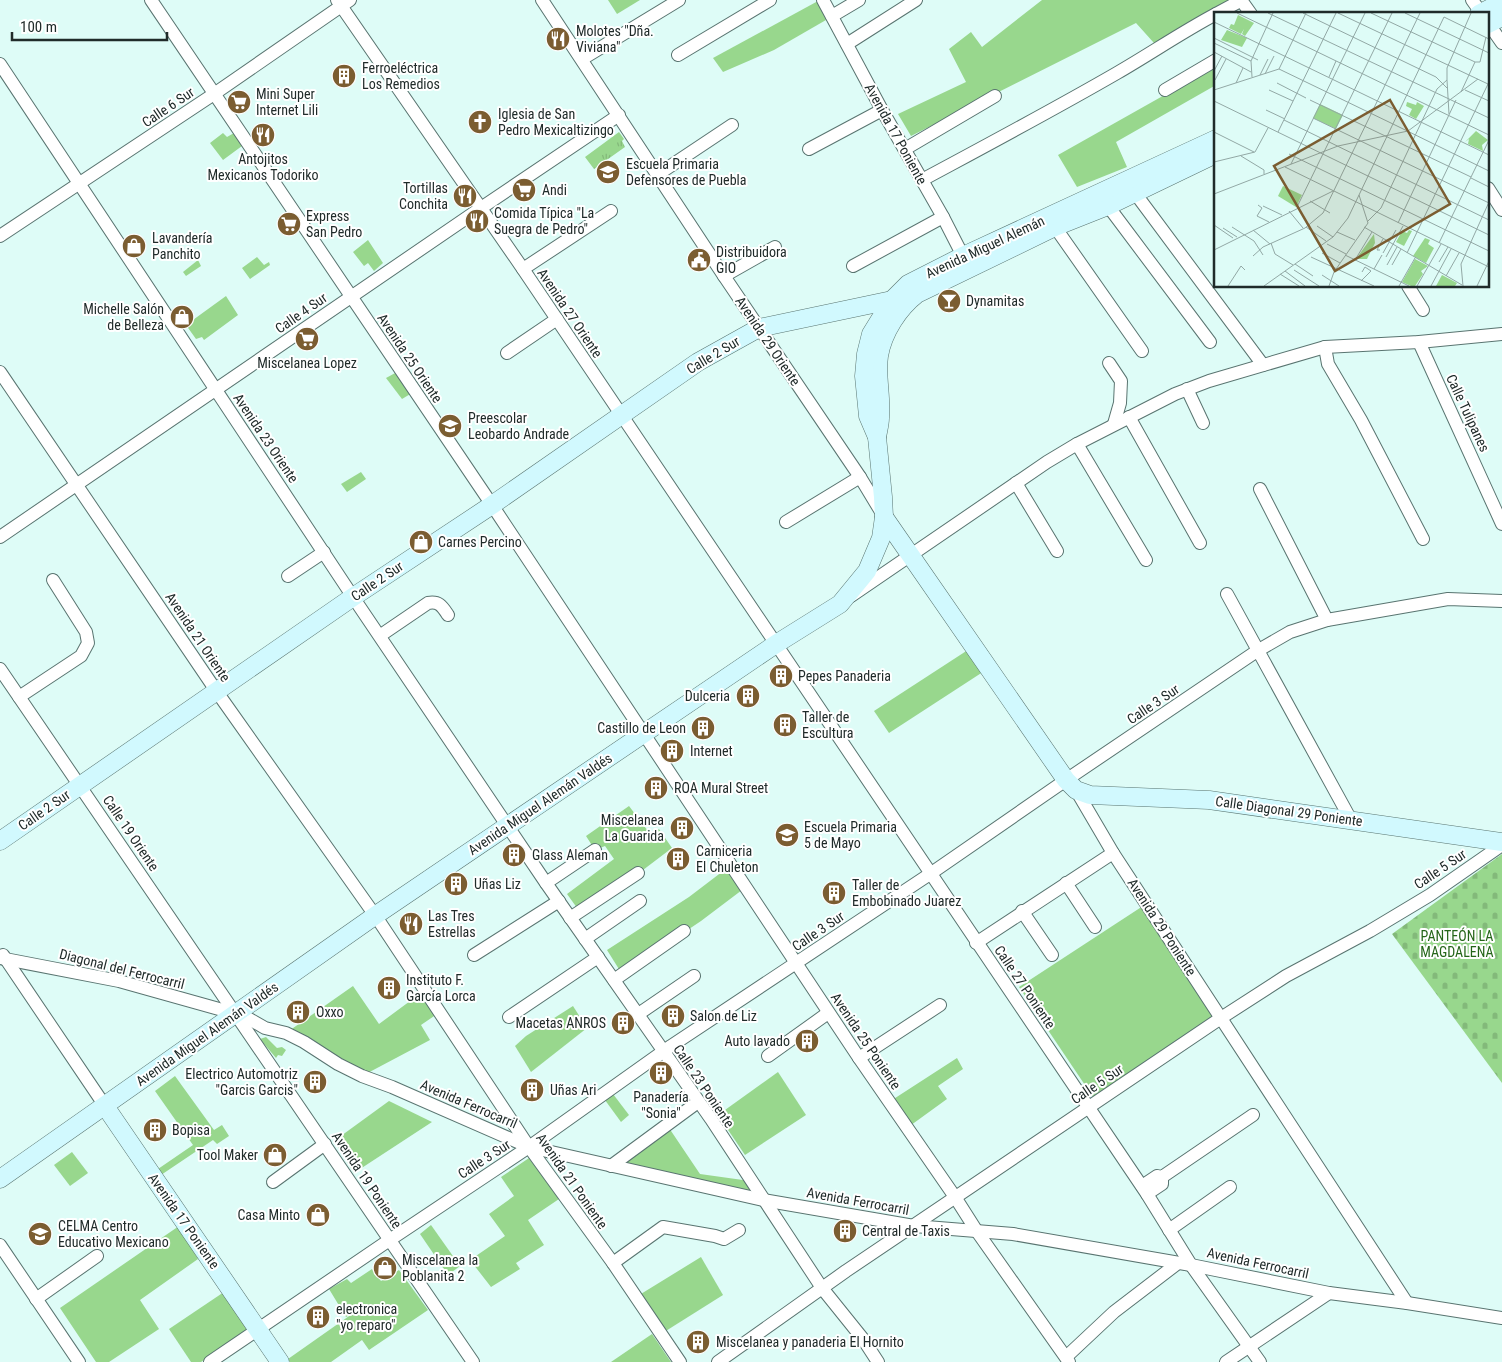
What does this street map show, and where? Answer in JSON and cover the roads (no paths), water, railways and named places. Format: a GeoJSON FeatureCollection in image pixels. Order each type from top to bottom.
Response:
{"type":"FeatureCollection","features":[{"type":"Feature","properties":{"kind":"main road"},"geometry":{"type":"LineString","coordinates":[[1490,12],[1502,2]]}},
{"type":"Feature","properties":{"kind":"main road","name":"Avenida Miguel Alemán"},"geometry":{"type":"LineString","coordinates":[[840,604],[867,572],[881,538],[884,517],[876,437],[868,416],[864,376],[866,354],[871,334],[900,301],[917,294],[966,262],[1214,141]]}},
{"type":"Feature","properties":{"kind":"main road","name":"Avenida Miguel Alemán"},"geometry":{"type":"LineString","coordinates":[[966,262],[1108,206],[1214,155]]}},
{"type":"Feature","properties":{"kind":"main road","name":"Calle 2 Sur"},"geometry":{"type":"LineString","coordinates":[[0,841],[353,597],[622,416],[698,362],[759,328],[900,301]]}},
{"type":"Feature","properties":{"kind":"main road","name":"Avenida 29 Oriente"},"geometry":{"type":"LineString","coordinates":[[884,517],[912,556]]}},
{"type":"Feature","properties":{"kind":"main road","name":"Avenida 29 Poniente"},"geometry":{"type":"LineString","coordinates":[[912,556],[1071,785]]}},
{"type":"Feature","properties":{"kind":"main road","name":"Avenida Miguel Alemán Valdés"},"geometry":{"type":"LineString","coordinates":[[0,1179],[376,915],[776,644],[840,604]]}},
{"type":"Feature","properties":{"kind":"main road","name":"Calle Diagonal 29 Poniente"},"geometry":{"type":"LineString","coordinates":[[1071,785],[1090,795],[1209,800],[1502,843]]}},
{"type":"Feature","properties":{"kind":"main road","name":"Avenida 17 Poniente"},"geometry":{"type":"LineString","coordinates":[[105,1106],[280,1362]]}},
{"type":"Feature","properties":{"kind":"street","name":"Avenida 25 Oriente"},"geometry":{"type":"LineString","coordinates":[[151,0],[644,733]]}},
{"type":"Feature","properties":{"kind":"street","name":"Avenida 29 Oriente"},"geometry":{"type":"LineString","coordinates":[[542,0],[724,276],[860,477],[884,517]]}},
{"type":"Feature","properties":{"kind":"street"},"geometry":{"type":"LineString","coordinates":[[582,59],[679,0]]}},
{"type":"Feature","properties":{"kind":"street"},"geometry":{"type":"LineString","coordinates":[[678,55],[770,0]]}},
{"type":"Feature","properties":{"kind":"street","name":"Avenida 17 Poniente"},"geometry":{"type":"LineString","coordinates":[[823,0],[966,262]]}},
{"type":"Feature","properties":{"kind":"street"},"geometry":{"type":"LineString","coordinates":[[832,16],[859,0]]}},
{"type":"Feature","properties":{"kind":"street"},"geometry":{"type":"LineString","coordinates":[[847,44],[916,0]]}},
{"type":"Feature","properties":{"kind":"street"},"geometry":{"type":"LineString","coordinates":[[1220,12],[1241,0],[1250,12]]}},
{"type":"Feature","properties":{"kind":"street","name":"Calle 6 Sur"},"geometry":{"type":"LineString","coordinates":[[0,236],[214,94],[342,2]]}},
{"type":"Feature","properties":{"kind":"street","name":"Avenida 27 Oriente"},"geometry":{"type":"LineString","coordinates":[[342,2],[776,644]]}},
{"type":"Feature","properties":{"kind":"street"},"geometry":{"type":"LineString","coordinates":[[922,180],[1093,87],[1214,15]]}},
{"type":"Feature","properties":{"kind":"street"},"geometry":{"type":"LineString","coordinates":[[1490,24],[1502,42]]}},
{"type":"Feature","properties":{"kind":"street"},"geometry":{"type":"LineString","coordinates":[[1165,90],[1214,61]]}},
{"type":"Feature","properties":{"kind":"street","name":"Avenida 23 Oriente"},"geometry":{"type":"LineString","coordinates":[[0,64],[353,597],[508,826]]}},
{"type":"Feature","properties":{"kind":"street"},"geometry":{"type":"LineString","coordinates":[[905,149],[995,96]]}},
{"type":"Feature","properties":{"kind":"street"},"geometry":{"type":"LineString","coordinates":[[809,149],[882,110]]}},
{"type":"Feature","properties":{"kind":"street","name":"Calle 4 Sur"},"geometry":{"type":"LineString","coordinates":[[0,536],[619,115]]}},
{"type":"Feature","properties":{"kind":"street"},"geometry":{"type":"LineString","coordinates":[[657,175],[732,125]]}},
{"type":"Feature","properties":{"kind":"street"},"geometry":{"type":"LineString","coordinates":[[1490,191],[1502,210]]}},
{"type":"Feature","properties":{"kind":"street"},"geometry":{"type":"LineString","coordinates":[[1135,193],[1263,365]]}},
{"type":"Feature","properties":{"kind":"street"},"geometry":{"type":"LineString","coordinates":[[1108,206],[1210,342]]}},
{"type":"Feature","properties":{"kind":"street"},"geometry":{"type":"LineString","coordinates":[[523,269],[611,211]]}},
{"type":"Feature","properties":{"kind":"street"},"geometry":{"type":"LineString","coordinates":[[853,266],[943,217]]}},
{"type":"Feature","properties":{"kind":"street"},"geometry":{"type":"LineString","coordinates":[[1055,227],[1142,351]]}},
{"type":"Feature","properties":{"kind":"street"},"geometry":{"type":"LineString","coordinates":[[724,276],[775,247]]}},
{"type":"Feature","properties":{"kind":"street"},"geometry":{"type":"LineString","coordinates":[[1409,288],[1423,310]]}},
{"type":"Feature","properties":{"kind":"street"},"geometry":{"type":"LineString","coordinates":[[506,353],[557,319]]}},
{"type":"Feature","properties":{"kind":"street","name":"Avenida Miguel Alemán Valdés"},"geometry":{"type":"LineString","coordinates":[[840,604],[912,556],[1016,482],[1077,444],[1187,389],[1325,347],[1419,342],[1502,334]]}},
{"type":"Feature","properties":{"kind":"street","name":"Calle Tulipanes"},"geometry":{"type":"LineString","coordinates":[[1419,342],[1502,524]]}},
{"type":"Feature","properties":{"kind":"street"},"geometry":{"type":"LineString","coordinates":[[1325,347],[1328,364],[1361,420],[1423,539]]}},
{"type":"Feature","properties":{"kind":"street"},"geometry":{"type":"LineString","coordinates":[[1110,363],[1121,381],[1120,402],[1114,424]]}},
{"type":"Feature","properties":{"kind":"street","name":"Avenida 21 Oriente"},"geometry":{"type":"LineString","coordinates":[[1,375],[217,692],[376,915]]}},
{"type":"Feature","properties":{"kind":"street"},"geometry":{"type":"LineString","coordinates":[[1187,389],[1203,423]]}},
{"type":"Feature","properties":{"kind":"street"},"geometry":{"type":"LineString","coordinates":[[1129,417],[1200,543]]}},
{"type":"Feature","properties":{"kind":"street"},"geometry":{"type":"LineString","coordinates":[[1077,444],[1146,560]]}},
{"type":"Feature","properties":{"kind":"street"},"geometry":{"type":"LineString","coordinates":[[786,522],[860,477]]}},
{"type":"Feature","properties":{"kind":"street"},"geometry":{"type":"LineString","coordinates":[[1016,482],[1057,551]]}},
{"type":"Feature","properties":{"kind":"street"},"geometry":{"type":"LineString","coordinates":[[1260,490],[1327,620]]}},
{"type":"Feature","properties":{"kind":"street"},"geometry":{"type":"LineString","coordinates":[[288,576],[324,552]]}},
{"type":"Feature","properties":{"kind":"street"},"geometry":{"type":"LineString","coordinates":[[19,697],[81,656],[88,644],[86,632],[53,580]]}},
{"type":"Feature","properties":{"kind":"street"},"geometry":{"type":"LineString","coordinates":[[1227,594],[1352,820]]}},
{"type":"Feature","properties":{"kind":"street","name":"Calle 3 Sur"},"geometry":{"type":"LineString","coordinates":[[210,1362],[390,1239],[530,1147],[662,1052],[930,874],[1071,785],[1258,651],[1290,632],[1327,620],[1448,599],[1502,601]]}},
{"type":"Feature","properties":{"kind":"street"},"geometry":{"type":"LineString","coordinates":[[381,636],[428,603],[441,604],[448,614]]}},
{"type":"Feature","properties":{"kind":"street","name":"Calle 27 Poniente"},"geometry":{"type":"LineString","coordinates":[[776,644],[1144,1190],[1191,1265],[1260,1362]]}},
{"type":"Feature","properties":{"kind":"street","name":"Calle 19 Oriente"},"geometry":{"type":"LineString","coordinates":[[0,669],[236,1014]]}},
{"type":"Feature","properties":{"kind":"street","name":"Avenida 25 Poniente"},"geometry":{"type":"LineString","coordinates":[[644,733],[828,1013],[976,1230],[1068,1359]]}},
{"type":"Feature","properties":{"kind":"street","name":"Avenida 29 Poniente"},"geometry":{"type":"LineString","coordinates":[[1071,785],[1113,853],[1407,1303]]}},
{"type":"Feature","properties":{"kind":"street","name":"Calle 23 Poniente"},"geometry":{"type":"LineString","coordinates":[[508,826],[710,1119],[822,1288],[863,1339],[878,1362]]}},
{"type":"Feature","properties":{"kind":"street","name":"Calle 5 Sur"},"geometry":{"type":"LineString","coordinates":[[718,1362],[955,1197],[1221,1018],[1286,976],[1370,931],[1430,895],[1502,843]]}},
{"type":"Feature","properties":{"kind":"street"},"geometry":{"type":"LineString","coordinates":[[546,883],[595,850]]}},
{"type":"Feature","properties":{"kind":"street"},"geometry":{"type":"LineString","coordinates":[[976,943],[1113,853]]}},
{"type":"Feature","properties":{"kind":"street"},"geometry":{"type":"LineString","coordinates":[[570,918],[638,873]]}},
{"type":"Feature","properties":{"kind":"street"},"geometry":{"type":"LineString","coordinates":[[1066,883],[1095,927]]}},
{"type":"Feature","properties":{"kind":"street"},"geometry":{"type":"LineString","coordinates":[[474,955],[558,901]]}},
{"type":"Feature","properties":{"kind":"street"},"geometry":{"type":"LineString","coordinates":[[585,939],[640,901]]}},
{"type":"Feature","properties":{"kind":"street"},"geometry":{"type":"LineString","coordinates":[[1022,911],[1052,955]]}},
{"type":"Feature","properties":{"kind":"street","name":"Avenida 21 Poniente"},"geometry":{"type":"LineString","coordinates":[[376,915],[530,1147],[613,1263],[680,1362]]}},
{"type":"Feature","properties":{"kind":"street"},"geometry":{"type":"LineString","coordinates":[[614,980],[684,931]]}},
{"type":"Feature","properties":{"kind":"street"},"geometry":{"type":"LineString","coordinates":[[2,956],[105,1106]]}},
{"type":"Feature","properties":{"kind":"street","name":"Diagonal del Ferrocarril"},"geometry":{"type":"LineString","coordinates":[[2,956],[119,981],[236,1014]]}},
{"type":"Feature","properties":{"kind":"street"},"geometry":{"type":"LineString","coordinates":[[509,1017],[598,958]]}},
{"type":"Feature","properties":{"kind":"street"},"geometry":{"type":"LineString","coordinates":[[637,1015],[694,976]]}},
{"type":"Feature","properties":{"kind":"street"},"geometry":{"type":"LineString","coordinates":[[859,1058],[940,1005]]}},
{"type":"Feature","properties":{"kind":"street"},"geometry":{"type":"LineString","coordinates":[[768,1056],[828,1013]]}},
{"type":"Feature","properties":{"kind":"street","name":"Avenida 19 Poniente"},"geometry":{"type":"LineString","coordinates":[[236,1014],[473,1362]]}},
{"type":"Feature","properties":{"kind":"street","name":"Avenida Ferrocarril"},"geometry":{"type":"LineString","coordinates":[[236,1014],[244,1016],[265,1028],[286,1033],[362,1076],[530,1147],[763,1200],[914,1226],[1013,1234],[1191,1265],[1329,1293],[1502,1318]]}},
{"type":"Feature","properties":{"kind":"street"},"geometry":{"type":"LineString","coordinates":[[611,1166],[698,1102]]}},
{"type":"Feature","properties":{"kind":"street"},"geometry":{"type":"LineString","coordinates":[[1144,1190],[1162,1184],[1162,1177],[1254,1115]]}},
{"type":"Feature","properties":{"kind":"street"},"geometry":{"type":"LineString","coordinates":[[273,1182],[325,1144]]}},
{"type":"Feature","properties":{"kind":"street"},"geometry":{"type":"LineString","coordinates":[[1169,1230],[1230,1187]]}},
{"type":"Feature","properties":{"kind":"street"},"geometry":{"type":"LineString","coordinates":[[613,1263],[663,1227],[715,1236],[724,1240],[739,1230]]}},
{"type":"Feature","properties":{"kind":"street"},"geometry":{"type":"LineString","coordinates":[[0,1246],[79,1362]]}},
{"type":"Feature","properties":{"kind":"street"},"geometry":{"type":"LineString","coordinates":[[36,1298],[97,1256]]}},
{"type":"Feature","properties":{"kind":"street"},"geometry":{"type":"LineString","coordinates":[[1068,1359],[1114,1312],[1178,1263]]}},
{"type":"Feature","properties":{"kind":"street"},"geometry":{"type":"LineString","coordinates":[[1226,1362],[1329,1293]]}},
{"type":"Feature","properties":{"kind":"place","name":"Molotes \"Dña. Viviana\""},"geometry":{"type":"Point","coordinates":[558,39]}},
{"type":"Feature","properties":{"kind":"place","name":"Ferroeléctrica Los Remedios"},"geometry":{"type":"Point","coordinates":[344,76]}},
{"type":"Feature","properties":{"kind":"place","name":"Mini Super Internet Lili"},"geometry":{"type":"Point","coordinates":[239,102]}},
{"type":"Feature","properties":{"kind":"place","name":"Iglesia de San Pedro Mexicaltizingo"},"geometry":{"type":"Point","coordinates":[480,122]}},
{"type":"Feature","properties":{"kind":"place","name":"Antojitos Mexicanos Todoriko"},"geometry":{"type":"Point","coordinates":[263,135]}},
{"type":"Feature","properties":{"kind":"place","name":"Escuela Primaria Defensores de Puebla"},"geometry":{"type":"Point","coordinates":[608,172]}},
{"type":"Feature","properties":{"kind":"place","name":"Andi"},"geometry":{"type":"Point","coordinates":[524,190]}},
{"type":"Feature","properties":{"kind":"place","name":"Tortillas Conchita"},"geometry":{"type":"Point","coordinates":[465,196]}},
{"type":"Feature","properties":{"kind":"place","name":"Comida Típica \"La Suegra de Pedro\""},"geometry":{"type":"Point","coordinates":[477,221]}},
{"type":"Feature","properties":{"kind":"place","name":"Express San Pedro"},"geometry":{"type":"Point","coordinates":[289,224]}},
{"type":"Feature","properties":{"kind":"place","name":"Lavandería Panchito"},"geometry":{"type":"Point","coordinates":[134,246]}},
{"type":"Feature","properties":{"kind":"place","name":"Distribuidora GIO"},"geometry":{"type":"Point","coordinates":[699,260]}},
{"type":"Feature","properties":{"kind":"place","name":"Dynamitas"},"geometry":{"type":"Point","coordinates":[949,301]}},
{"type":"Feature","properties":{"kind":"place","name":"Michelle Salón de Belleza"},"geometry":{"type":"Point","coordinates":[182,317]}},
{"type":"Feature","properties":{"kind":"place","name":"Miscelanea Lopez"},"geometry":{"type":"Point","coordinates":[307,339]}},
{"type":"Feature","properties":{"kind":"place","name":"Preescolar Leobardo Andrade"},"geometry":{"type":"Point","coordinates":[450,426]}},
{"type":"Feature","properties":{"kind":"place","name":"Carnes Percino"},"geometry":{"type":"Point","coordinates":[421,542]}},
{"type":"Feature","properties":{"kind":"place","name":"Pepes Panaderia"},"geometry":{"type":"Point","coordinates":[781,676]}},
{"type":"Feature","properties":{"kind":"place","name":"Dulceria"},"geometry":{"type":"Point","coordinates":[748,696]}},
{"type":"Feature","properties":{"kind":"place","name":"Taller de Escultura"},"geometry":{"type":"Point","coordinates":[785,725]}},
{"type":"Feature","properties":{"kind":"place","name":"Castillo de Leon"},"geometry":{"type":"Point","coordinates":[703,728]}},
{"type":"Feature","properties":{"kind":"place","name":"Internet"},"geometry":{"type":"Point","coordinates":[672,751]}},
{"type":"Feature","properties":{"kind":"place","name":"ROA Mural Street"},"geometry":{"type":"Point","coordinates":[656,788]}},
{"type":"Feature","properties":{"kind":"place","name":"Miscelanea La Guarida"},"geometry":{"type":"Point","coordinates":[682,828]}},
{"type":"Feature","properties":{"kind":"place","name":"Escuela Primaria 5 de Mayo"},"geometry":{"type":"Point","coordinates":[787,835]}},
{"type":"Feature","properties":{"kind":"place","name":"Glass Aleman"},"geometry":{"type":"Point","coordinates":[514,855]}},
{"type":"Feature","properties":{"kind":"place","name":"Carniceria El Chuleton"},"geometry":{"type":"Point","coordinates":[678,859]}},
{"type":"Feature","properties":{"kind":"place","name":"Uñas Liz"},"geometry":{"type":"Point","coordinates":[456,884]}},
{"type":"Feature","properties":{"kind":"place","name":"Taller de Embobinado Juarez"},"geometry":{"type":"Point","coordinates":[834,893]}},
{"type":"Feature","properties":{"kind":"place","name":"Las Tres Estrellas"},"geometry":{"type":"Point","coordinates":[411,924]}},
{"type":"Feature","properties":{"kind":"place","name":"Instituto F. García Lorca"},"geometry":{"type":"Point","coordinates":[389,988]}},
{"type":"Feature","properties":{"kind":"place","name":"Oxxo"},"geometry":{"type":"Point","coordinates":[298,1012]}},
{"type":"Feature","properties":{"kind":"place","name":"Salon de Liz"},"geometry":{"type":"Point","coordinates":[673,1016]}},
{"type":"Feature","properties":{"kind":"place","name":"Macetas ANROS"},"geometry":{"type":"Point","coordinates":[623,1023]}},
{"type":"Feature","properties":{"kind":"place","name":"Auto lavado"},"geometry":{"type":"Point","coordinates":[807,1041]}},
{"type":"Feature","properties":{"kind":"place","name":"Panadería \"Sonia\""},"geometry":{"type":"Point","coordinates":[661,1073]}},
{"type":"Feature","properties":{"kind":"place","name":"Electrico Automotriz \"Garcis Garcis\""},"geometry":{"type":"Point","coordinates":[315,1082]}},
{"type":"Feature","properties":{"kind":"place","name":"Uñas Ari"},"geometry":{"type":"Point","coordinates":[532,1090]}},
{"type":"Feature","properties":{"kind":"place","name":"Bopisa"},"geometry":{"type":"Point","coordinates":[155,1130]}},
{"type":"Feature","properties":{"kind":"place","name":"Tool Maker"},"geometry":{"type":"Point","coordinates":[275,1155]}},
{"type":"Feature","properties":{"kind":"place","name":"Casa Minto"},"geometry":{"type":"Point","coordinates":[318,1215]}},
{"type":"Feature","properties":{"kind":"place","name":"Central de Taxis"},"geometry":{"type":"Point","coordinates":[845,1231]}},
{"type":"Feature","properties":{"kind":"place","name":"CELMA Centro Educativo Mexicano"},"geometry":{"type":"Point","coordinates":[40,1234]}},
{"type":"Feature","properties":{"kind":"place","name":"Miscelanea la Poblanita 2"},"geometry":{"type":"Point","coordinates":[385,1268]}},
{"type":"Feature","properties":{"kind":"place","name":"electronica \"yo reparo\""},"geometry":{"type":"Point","coordinates":[318,1317]}},
{"type":"Feature","properties":{"kind":"place","name":"Miscelanea y panaderia El Hornito"},"geometry":{"type":"Point","coordinates":[698,1342]}},
{"type":"Feature","properties":{"kind":"park label","name":"PANTEÓN LA MAGDALENA"},"geometry":{"type":"Point","coordinates":[1457,944]}}]}
